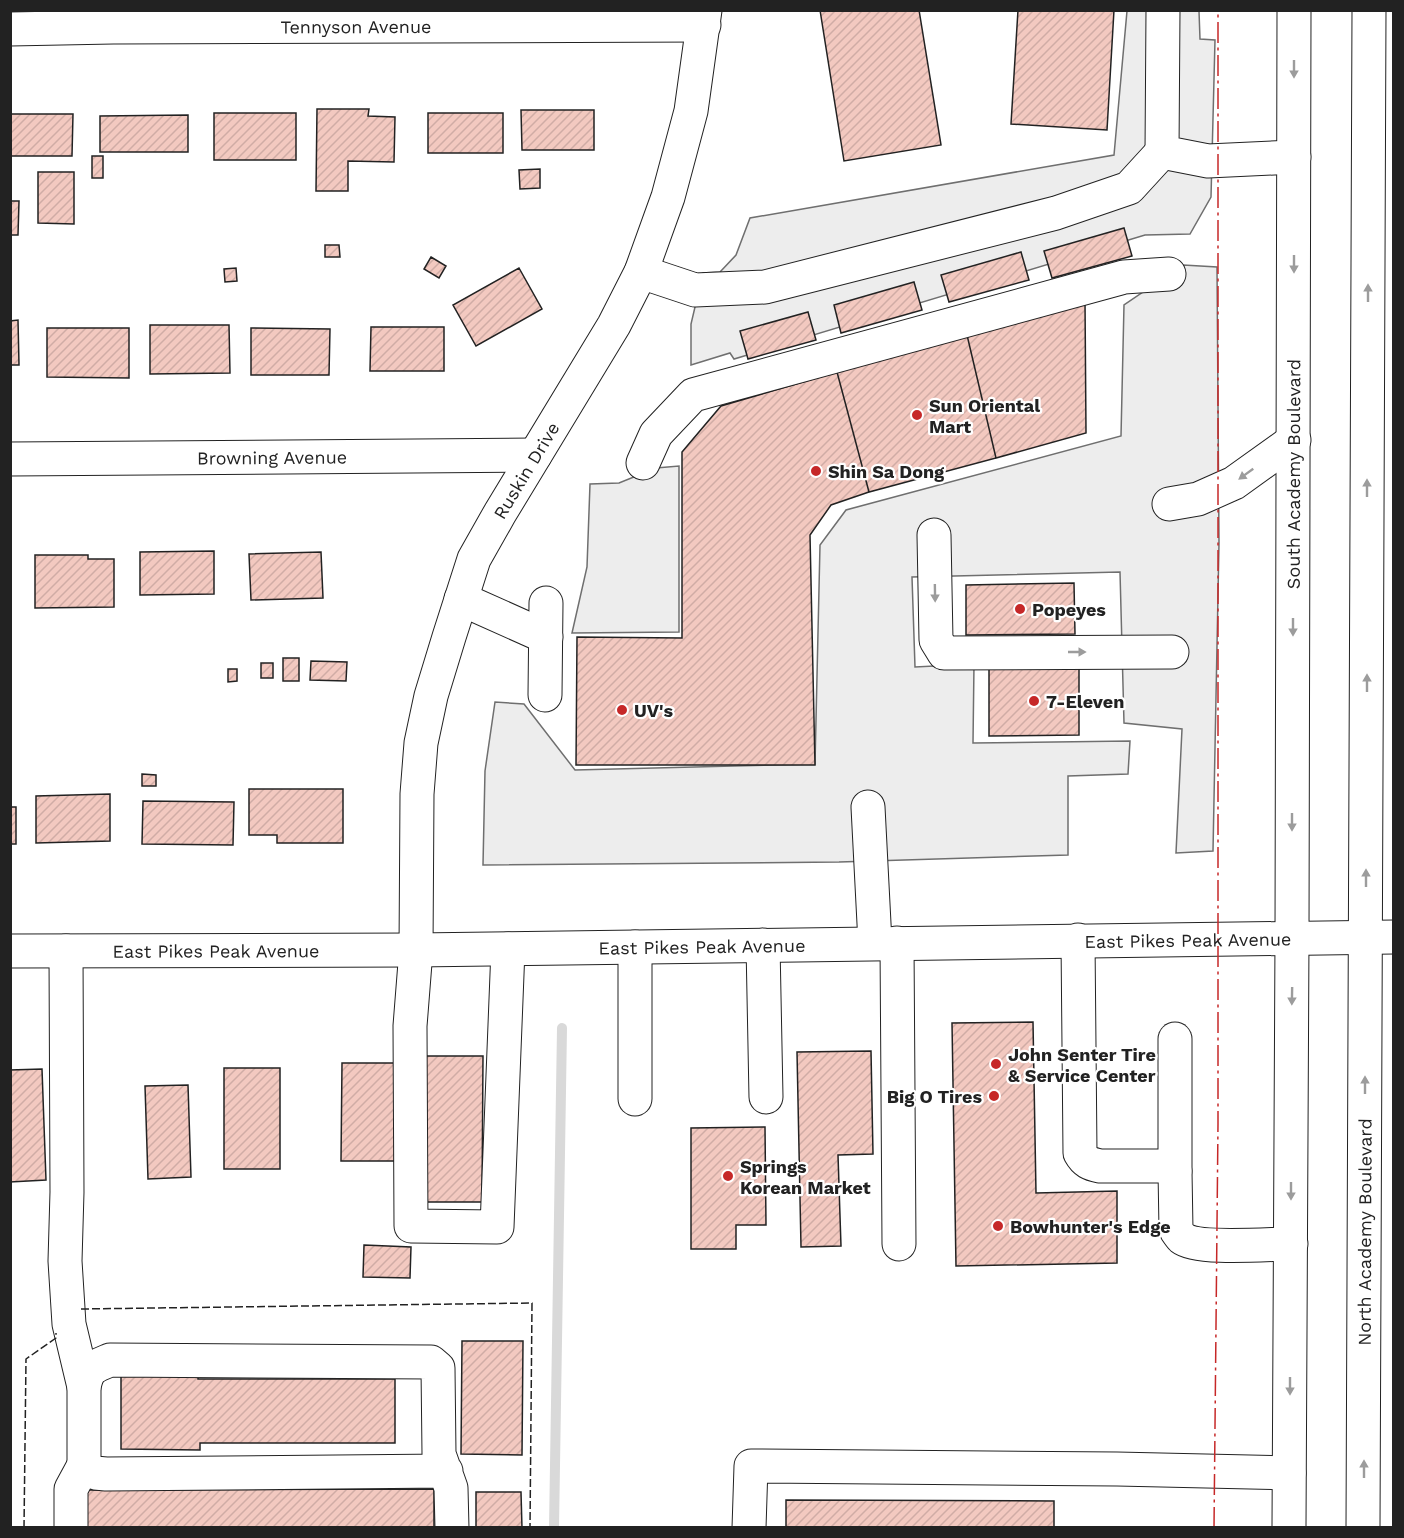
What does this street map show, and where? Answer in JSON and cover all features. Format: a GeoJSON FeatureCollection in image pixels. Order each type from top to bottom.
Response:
{"type":"FeatureCollection","features":[{"type":"Feature","properties":{"kind":"main road"},"geometry":{"type":"LineString","coordinates":[[641,272],[695,290],[765,287],[1056,213],[1129,188],[1162,152],[1163,10]]}},
{"type":"Feature","properties":{"kind":"main road","name":"South Academy Boulevard"},"geometry":{"type":"LineString","coordinates":[[1292,938],[1294,10]]}},
{"type":"Feature","properties":{"kind":"main road"},"geometry":{"type":"LineString","coordinates":[[1369,10],[1380,937]]}},
{"type":"Feature","properties":{"kind":"main road","name":"Tennyson Avenue"},"geometry":{"type":"LineString","coordinates":[[10,29],[704,18]]}},
{"type":"Feature","properties":{"kind":"main road","name":"Ruskin Drive"},"geometry":{"type":"LineString","coordinates":[[508,949],[497,1227],[411,1226],[410,1026],[416,950],[417,794],[421,743],[431,696],[474,559],[614,326],[641,272],[668,197],[691,111],[704,18]]}},
{"type":"Feature","properties":{"kind":"main road"},"geometry":{"type":"LineString","coordinates":[[1162,152],[1208,161],[1294,157]]}},
{"type":"Feature","properties":{"kind":"main road"},"geometry":{"type":"LineString","coordinates":[[643,463],[656,434],[693,395],[1124,277],[1169,274]]}},
{"type":"Feature","properties":{"kind":"main road"},"geometry":{"type":"LineString","coordinates":[[1169,504],[1198,499],[1234,483],[1294,440]]}},
{"type":"Feature","properties":{"kind":"main road","name":"Browning Avenue"},"geometry":{"type":"LineString","coordinates":[[10,459],[535,455]]}},
{"type":"Feature","properties":{"kind":"main road"},"geometry":{"type":"LineString","coordinates":[[934,534],[936,640],[944,653],[1172,652]]}},
{"type":"Feature","properties":{"kind":"main road"},"geometry":{"type":"LineString","coordinates":[[461,599],[546,637]]}},
{"type":"Feature","properties":{"kind":"main road"},"geometry":{"type":"LineString","coordinates":[[545,695],[546,603]]}},
{"type":"Feature","properties":{"kind":"main road"},"geometry":{"type":"LineString","coordinates":[[868,807],[886,943],[899,1244]]}},
{"type":"Feature","properties":{"kind":"main road","name":"East Pikes Peak Avenue"},"geometry":{"type":"LineString","coordinates":[[10,951],[416,950],[1380,937]]}},
{"type":"Feature","properties":{"kind":"main road","name":"North Academy Boulevard"},"geometry":{"type":"LineString","coordinates":[[1363,1527],[1380,937]]}},
{"type":"Feature","properties":{"kind":"main road"},"geometry":{"type":"LineString","coordinates":[[1289,1527],[1292,938]]}},
{"type":"Feature","properties":{"kind":"main road"},"geometry":{"type":"LineString","coordinates":[[1078,940],[1080,1153],[1084,1161],[1100,1166],[1164,1166],[1171,1167],[1175,1171]]}},
{"type":"Feature","properties":{"kind":"main road"},"geometry":{"type":"LineString","coordinates":[[763,945],[766,1097]]}},
{"type":"Feature","properties":{"kind":"main road"},"geometry":{"type":"LineString","coordinates":[[635,947],[635,1099]]}},
{"type":"Feature","properties":{"kind":"main road"},"geometry":{"type":"LineString","coordinates":[[66,951],[67,1192],[64,1261],[69,1324],[84,1387],[84,1465],[71,1489],[71,1527]]}},
{"type":"Feature","properties":{"kind":"main road"},"geometry":{"type":"LineString","coordinates":[[1175,1039],[1176,1230],[1182,1238],[1193,1243],[1209,1245],[1290,1244]]}},
{"type":"Feature","properties":{"kind":"main road"},"geometry":{"type":"LineString","coordinates":[[84,1387],[87,1375],[94,1366],[110,1360],[431,1362],[438,1368],[439,1454],[451,1488],[452,1527]]}},
{"type":"Feature","properties":{"kind":"main road"},"geometry":{"type":"LineString","coordinates":[[84,1465],[95,1473],[106,1474],[446,1471]]}},
{"type":"Feature","properties":{"kind":"main road"},"geometry":{"type":"LineString","coordinates":[[749,1527],[751,1466],[1289,1473]]}},
{"type":"Feature","properties":{"kind":"shaded area"},"geometry":{"type":"Polygon","coordinates":[[[1127,11],[1199,11],[1200,39],[1215,40],[1211,197],[1190,234],[1145,235],[734,359],[730,353],[691,365],[691,324],[703,273],[720,272],[736,255],[750,218],[1114,155],[1127,11]]]}},
{"type":"Feature","properties":{"kind":"shaded area"},"geometry":{"type":"Polygon","coordinates":[[[1183,265],[1217,267],[1219,543],[1213,851],[1176,853],[1182,729],[1124,723],[1120,572],[912,577],[915,667],[974,664],[973,743],[1130,741],[1128,774],[1068,776],[1068,855],[839,862],[483,865],[485,771],[495,702],[524,704],[575,770],[815,764],[820,545],[846,510],[1121,436],[1124,305],[1183,265]]]}},
{"type":"Feature","properties":{"kind":"shaded area"},"geometry":{"type":"Polygon","coordinates":[[[679,466],[679,632],[572,633],[587,567],[590,484],[619,483],[656,468],[679,466]]]}},
{"type":"Feature","properties":{"kind":"building"},"geometry":{"type":"Polygon","coordinates":[[[820,10],[919,10],[941,145],[844,161],[820,10]]]}},
{"type":"Feature","properties":{"kind":"building"},"geometry":{"type":"Polygon","coordinates":[[[1018,10],[1114,10],[1107,130],[1011,124],[1018,10]]]}},
{"type":"Feature","properties":{"kind":"building"},"geometry":{"type":"Polygon","coordinates":[[[317,109],[369,109],[368,116],[395,117],[394,162],[348,161],[348,191],[316,191],[317,109]]]}},
{"type":"Feature","properties":{"kind":"building"},"geometry":{"type":"Polygon","coordinates":[[[521,110],[594,110],[594,150],[522,150],[521,110]]]}},
{"type":"Feature","properties":{"kind":"building"},"geometry":{"type":"Polygon","coordinates":[[[214,113],[296,113],[296,160],[214,160],[214,113]]]}},
{"type":"Feature","properties":{"kind":"building"},"geometry":{"type":"Polygon","coordinates":[[[428,113],[503,113],[503,153],[428,153],[428,113]]]}},
{"type":"Feature","properties":{"kind":"building"},"geometry":{"type":"Polygon","coordinates":[[[10,114],[73,114],[72,156],[10,156],[10,114]]]}},
{"type":"Feature","properties":{"kind":"building"},"geometry":{"type":"Polygon","coordinates":[[[188,115],[188,152],[100,152],[100,116],[188,115]]]}},
{"type":"Feature","properties":{"kind":"building"},"geometry":{"type":"Polygon","coordinates":[[[92,156],[103,156],[103,178],[92,178],[92,156]]]}},
{"type":"Feature","properties":{"kind":"building"},"geometry":{"type":"Polygon","coordinates":[[[540,169],[540,188],[520,189],[519,170],[540,169]]]}},
{"type":"Feature","properties":{"kind":"building"},"geometry":{"type":"Polygon","coordinates":[[[38,172],[74,172],[74,224],[38,223],[38,172]]]}},
{"type":"Feature","properties":{"kind":"building"},"geometry":{"type":"Polygon","coordinates":[[[10,201],[19,201],[18,235],[10,235],[10,201]]]}},
{"type":"Feature","properties":{"kind":"building"},"geometry":{"type":"Polygon","coordinates":[[[1124,228],[1132,256],[1052,278],[1044,251],[1124,228]]]}},
{"type":"Feature","properties":{"kind":"building"},"geometry":{"type":"Polygon","coordinates":[[[325,245],[339,245],[340,257],[325,257],[325,245]]]}},
{"type":"Feature","properties":{"kind":"building"},"geometry":{"type":"Polygon","coordinates":[[[1021,252],[1029,280],[949,302],[941,275],[1021,252]]]}},
{"type":"Feature","properties":{"kind":"building"},"geometry":{"type":"Polygon","coordinates":[[[431,257],[446,266],[439,278],[424,269],[431,257]]]}},
{"type":"Feature","properties":{"kind":"building"},"geometry":{"type":"Polygon","coordinates":[[[236,268],[237,281],[225,282],[224,269],[236,268]]]}},
{"type":"Feature","properties":{"kind":"building"},"geometry":{"type":"Polygon","coordinates":[[[519,268],[542,309],[476,346],[453,305],[519,268]]]}},
{"type":"Feature","properties":{"kind":"building"},"geometry":{"type":"Polygon","coordinates":[[[914,282],[922,310],[841,333],[834,305],[914,282]]]}},
{"type":"Feature","properties":{"kind":"building"},"geometry":{"type":"Polygon","coordinates":[[[1085,301],[1086,433],[996,458],[967,335],[1085,301]]]}},
{"type":"Feature","properties":{"kind":"building"},"geometry":{"type":"Polygon","coordinates":[[[808,312],[816,340],[748,359],[740,331],[808,312]]]}},
{"type":"Feature","properties":{"kind":"building"},"geometry":{"type":"Polygon","coordinates":[[[18,320],[19,365],[10,365],[10,321],[18,320]]]}},
{"type":"Feature","properties":{"kind":"building"},"geometry":{"type":"Polygon","coordinates":[[[150,325],[229,325],[230,373],[150,374],[150,325]]]}},
{"type":"Feature","properties":{"kind":"building"},"geometry":{"type":"Polygon","coordinates":[[[371,327],[444,327],[444,371],[370,371],[371,327]]]}},
{"type":"Feature","properties":{"kind":"building"},"geometry":{"type":"Polygon","coordinates":[[[47,328],[129,328],[129,378],[47,377],[47,328]]]}},
{"type":"Feature","properties":{"kind":"building"},"geometry":{"type":"Polygon","coordinates":[[[251,328],[330,329],[329,375],[251,375],[251,328]]]}},
{"type":"Feature","properties":{"kind":"building","name":"Sun Oriental Mart"},"geometry":{"type":"Polygon","coordinates":[[[967,335],[996,458],[869,492],[837,372],[967,335]]]}},
{"type":"Feature","properties":{"kind":"building"},"geometry":{"type":"Polygon","coordinates":[[[837,372],[869,492],[831,505],[810,535],[815,765],[576,765],[577,637],[682,638],[682,452],[721,406],[837,372]]]}},
{"type":"Feature","properties":{"kind":"building"},"geometry":{"type":"Polygon","coordinates":[[[214,551],[214,594],[140,595],[140,552],[214,551]]]}},
{"type":"Feature","properties":{"kind":"building"},"geometry":{"type":"Polygon","coordinates":[[[321,552],[323,598],[251,600],[249,554],[321,552]]]}},
{"type":"Feature","properties":{"kind":"building"},"geometry":{"type":"Polygon","coordinates":[[[35,555],[88,555],[88,559],[114,559],[114,607],[35,608],[35,555]]]}},
{"type":"Feature","properties":{"kind":"building","name":"Popeyes"},"geometry":{"type":"Polygon","coordinates":[[[1074,583],[1075,634],[966,635],[966,585],[1074,583]]]}},
{"type":"Feature","properties":{"kind":"building"},"geometry":{"type":"Polygon","coordinates":[[[283,658],[299,658],[299,681],[283,681],[283,658]]]}},
{"type":"Feature","properties":{"kind":"building"},"geometry":{"type":"Polygon","coordinates":[[[311,661],[347,662],[346,681],[310,680],[311,661]]]}},
{"type":"Feature","properties":{"kind":"building"},"geometry":{"type":"Polygon","coordinates":[[[261,663],[273,663],[273,678],[261,678],[261,663]]]}},
{"type":"Feature","properties":{"kind":"building","name":"7-Eleven"},"geometry":{"type":"Polygon","coordinates":[[[1079,665],[1079,735],[989,736],[989,667],[1079,665]]]}},
{"type":"Feature","properties":{"kind":"building"},"geometry":{"type":"Polygon","coordinates":[[[228,669],[237,669],[237,681],[228,682],[228,669]]]}},
{"type":"Feature","properties":{"kind":"building"},"geometry":{"type":"Polygon","coordinates":[[[142,774],[156,775],[156,786],[142,786],[142,774]]]}},
{"type":"Feature","properties":{"kind":"building"},"geometry":{"type":"Polygon","coordinates":[[[249,789],[343,789],[343,843],[277,843],[277,835],[249,835],[249,789]]]}},
{"type":"Feature","properties":{"kind":"building"},"geometry":{"type":"Polygon","coordinates":[[[110,794],[110,841],[36,843],[36,796],[110,794]]]}},
{"type":"Feature","properties":{"kind":"building"},"geometry":{"type":"Polygon","coordinates":[[[143,801],[234,802],[233,845],[142,844],[143,801]]]}},
{"type":"Feature","properties":{"kind":"building"},"geometry":{"type":"Polygon","coordinates":[[[10,807],[16,807],[16,844],[10,844],[10,807]]]}},
{"type":"Feature","properties":{"kind":"building"},"geometry":{"type":"Polygon","coordinates":[[[1033,1022],[1036,1193],[1117,1191],[1117,1263],[956,1266],[952,1023],[1033,1022]]]}},
{"type":"Feature","properties":{"kind":"building"},"geometry":{"type":"Polygon","coordinates":[[[871,1051],[873,1154],[838,1155],[841,1246],[801,1247],[797,1052],[871,1051]]]}},
{"type":"Feature","properties":{"kind":"building"},"geometry":{"type":"Polygon","coordinates":[[[424,1056],[483,1056],[482,1202],[424,1202],[424,1056]]]}},
{"type":"Feature","properties":{"kind":"building"},"geometry":{"type":"Polygon","coordinates":[[[342,1063],[396,1063],[396,1161],[341,1161],[342,1063]]]}},
{"type":"Feature","properties":{"kind":"building"},"geometry":{"type":"Polygon","coordinates":[[[224,1068],[280,1068],[280,1169],[224,1169],[224,1068]]]}},
{"type":"Feature","properties":{"kind":"building"},"geometry":{"type":"Polygon","coordinates":[[[42,1069],[46,1180],[10,1182],[10,1070],[42,1069]]]}},
{"type":"Feature","properties":{"kind":"building"},"geometry":{"type":"Polygon","coordinates":[[[188,1085],[191,1177],[148,1179],[145,1086],[188,1085]]]}},
{"type":"Feature","properties":{"kind":"building","name":"Springs Korean Market"},"geometry":{"type":"Polygon","coordinates":[[[765,1127],[766,1225],[736,1225],[736,1249],[691,1249],[691,1128],[765,1127]]]}},
{"type":"Feature","properties":{"kind":"building"},"geometry":{"type":"Polygon","coordinates":[[[364,1245],[411,1247],[410,1278],[363,1277],[364,1245]]]}},
{"type":"Feature","properties":{"kind":"building"},"geometry":{"type":"Polygon","coordinates":[[[462,1341],[523,1341],[522,1455],[461,1454],[462,1341]]]}},
{"type":"Feature","properties":{"kind":"building"},"geometry":{"type":"Polygon","coordinates":[[[121,1372],[198,1372],[198,1379],[395,1379],[395,1443],[200,1443],[200,1450],[121,1449],[121,1372]]]}},
{"type":"Feature","properties":{"kind":"building"},"geometry":{"type":"Polygon","coordinates":[[[434,1489],[434,1528],[84,1528],[84,1490],[434,1489]]]}},
{"type":"Feature","properties":{"kind":"building"},"geometry":{"type":"Polygon","coordinates":[[[476,1492],[521,1492],[522,1528],[476,1528],[476,1492]]]}},
{"type":"Feature","properties":{"kind":"building"},"geometry":{"type":"Polygon","coordinates":[[[786,1500],[1054,1501],[1054,1528],[786,1528],[786,1500]]]}},
{"type":"Feature","properties":{"kind":"waterway"},"geometry":{"type":"LineString","coordinates":[[554,1528],[562,1028]]}},
{"type":"Feature","properties":{"kind":"fence"},"geometry":{"type":"LineString","coordinates":[[81,1309],[532,1303],[530,1528]]}},
{"type":"Feature","properties":{"kind":"fence"},"geometry":{"type":"LineString","coordinates":[[24,1528],[26,1359],[56,1338],[56,1333]]}},
{"type":"Feature","properties":{"kind":"power"},"geometry":{"type":"LineString","coordinates":[[1214,1528],[1218,1124],[1218,10]]}},
{"type":"Feature","properties":{"kind":"place","name":"Sun Oriental Mart"},"geometry":{"type":"Point","coordinates":[917,415]}},
{"type":"Feature","properties":{"kind":"place","name":"Shin Sa Dong"},"geometry":{"type":"Point","coordinates":[816,471]}},
{"type":"Feature","properties":{"kind":"place","name":"Popeyes"},"geometry":{"type":"Point","coordinates":[1020,609]}},
{"type":"Feature","properties":{"kind":"place","name":"7-Eleven"},"geometry":{"type":"Point","coordinates":[1034,701]}},
{"type":"Feature","properties":{"kind":"place","name":"UV's"},"geometry":{"type":"Point","coordinates":[622,710]}},
{"type":"Feature","properties":{"kind":"place","name":"John Senter Tire & Service Center"},"geometry":{"type":"Point","coordinates":[996,1064]}},
{"type":"Feature","properties":{"kind":"place","name":"Big O Tires"},"geometry":{"type":"Point","coordinates":[994,1096]}},
{"type":"Feature","properties":{"kind":"place","name":"Springs Korean Market"},"geometry":{"type":"Point","coordinates":[728,1176]}},
{"type":"Feature","properties":{"kind":"place","name":"Bowhunter's Edge"},"geometry":{"type":"Point","coordinates":[998,1226]}}]}
